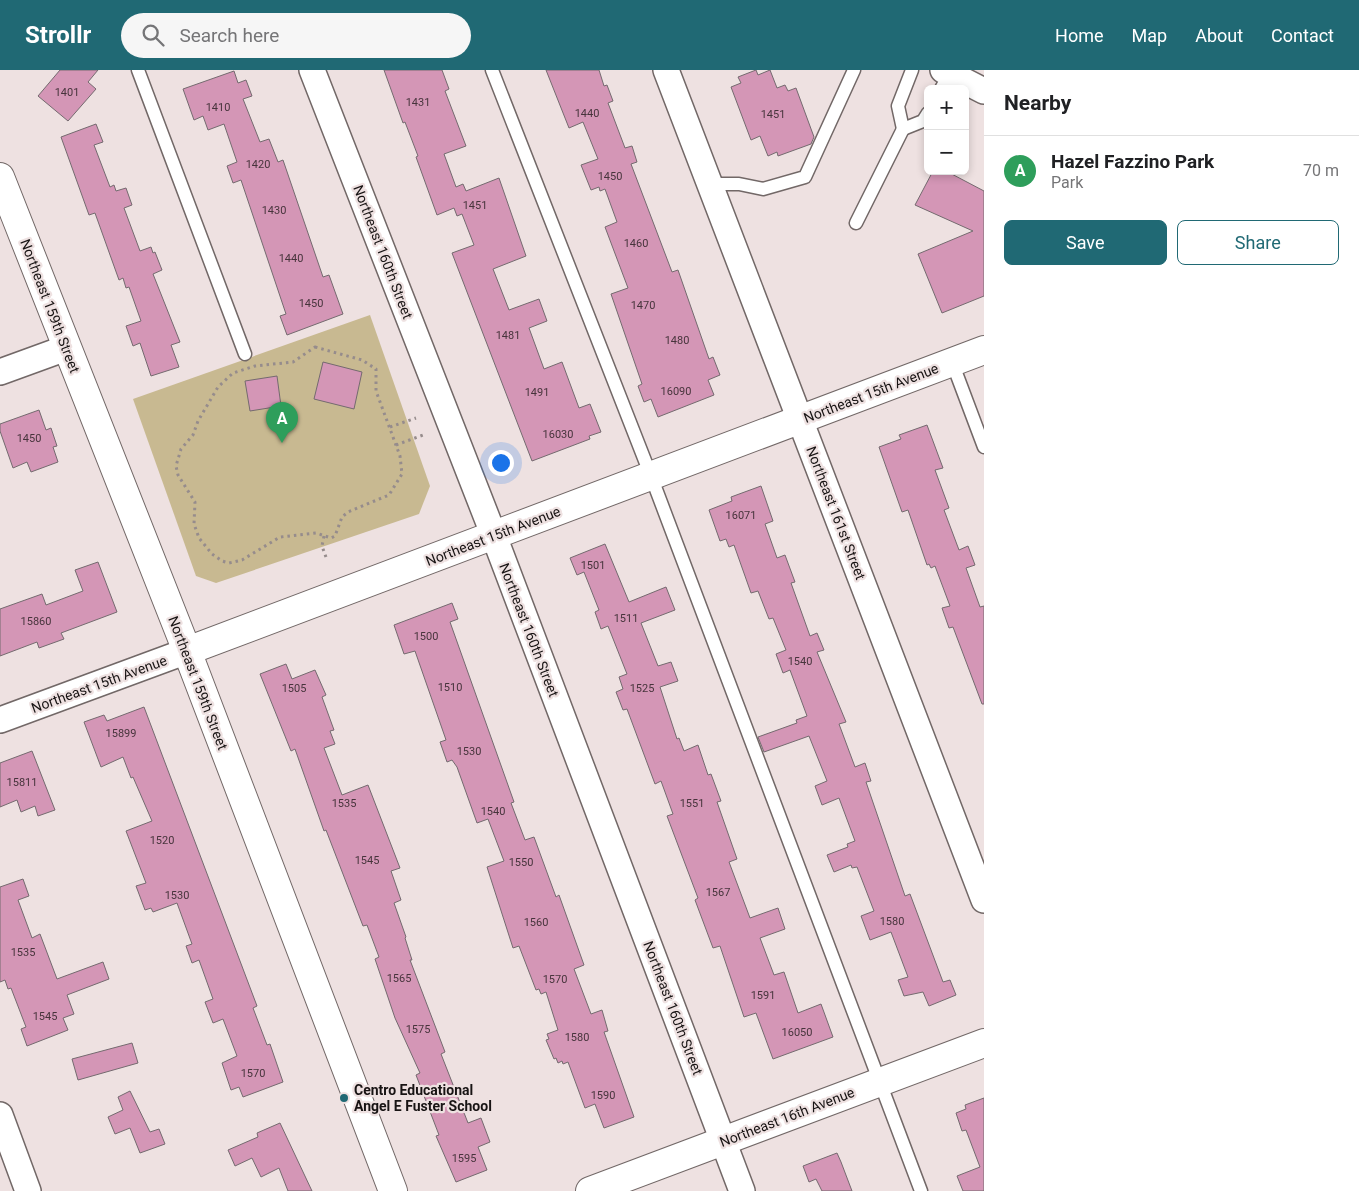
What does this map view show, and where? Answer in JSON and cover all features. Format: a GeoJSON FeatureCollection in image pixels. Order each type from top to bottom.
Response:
{"type":"FeatureCollection","features":[{"type":"Feature","properties":{"kind":"street","name":"Northeast 160th Street"},"geometry":{"type":"LineString","coordinates":[[312,70],[494,536],[742,1191]]}},
{"type":"Feature","properties":{"kind":"street","name":"Northeast 161st Street"},"geometry":{"type":"LineString","coordinates":[[666,70],[984,900]]}},
{"type":"Feature","properties":{"kind":"street","name":"Northeast 159th Street"},"geometry":{"type":"LineString","coordinates":[[0,177],[186,651],[393,1191]]}},
{"type":"Feature","properties":{"kind":"street"},"geometry":{"type":"LineString","coordinates":[[0,372],[66,348]]}},
{"type":"Feature","properties":{"kind":"street","name":"Northeast 15th Avenue"},"geometry":{"type":"LineString","coordinates":[[0,720],[494,536],[984,350]]}},
{"type":"Feature","properties":{"kind":"street","name":"Northeast 16th Avenue"},"geometry":{"type":"LineString","coordinates":[[590,1191],[984,1043]]}},
{"type":"Feature","properties":{"kind":"street"},"geometry":{"type":"LineString","coordinates":[[0,1115],[28,1191]]}},
{"type":"Feature","properties":{"kind":"lane"},"geometry":{"type":"LineString","coordinates":[[138,70],[245,354]]}},
{"type":"Feature","properties":{"kind":"lane"},"geometry":{"type":"LineString","coordinates":[[492,70],[651,476],[921,1191]]}},
{"type":"Feature","properties":{"kind":"lane"},"geometry":{"type":"LineString","coordinates":[[710,184],[739,184],[763,189],[805,177],[854,70]]}},
{"type":"Feature","properties":{"kind":"lane"},"geometry":{"type":"LineString","coordinates":[[856,223],[902,129],[898,106],[912,70]]}},
{"type":"Feature","properties":{"kind":"lane"},"geometry":{"type":"LineString","coordinates":[[902,129],[924,119]]}},
{"type":"Feature","properties":{"kind":"lane"},"geometry":{"type":"LineString","coordinates":[[952,362],[984,447]]}},
{"type":"Feature","properties":{"kind":"path"},"geometry":{"type":"LineString","coordinates":[[315,347],[362,360],[376,369],[378,374],[376,391],[396,445],[402,465],[397,484],[389,495],[348,512],[342,517],[335,536],[324,536],[316,533],[280,537],[242,560],[229,563],[222,561],[212,554],[196,531],[195,502],[178,475],[176,466],[181,448],[193,435],[198,421],[218,387],[233,373],[255,366],[293,362],[315,347]]}},
{"type":"Feature","properties":{"kind":"path"},"geometry":{"type":"LineString","coordinates":[[390,427],[416,418]]}},
{"type":"Feature","properties":{"kind":"path"},"geometry":{"type":"LineString","coordinates":[[396,445],[423,435]]}},
{"type":"Feature","properties":{"kind":"path"},"geometry":{"type":"LineString","coordinates":[[324,536],[322,546],[327,560]]}},
{"type":"Feature","properties":{"kind":"shaded area"},"geometry":{"type":"Polygon","coordinates":[[[370,315],[430,486],[419,514],[216,583],[196,576],[133,399],[370,315]]]}},
{"type":"Feature","properties":{"kind":"building"},"geometry":{"type":"Polygon","coordinates":[[[60,70],[98,70],[88,82],[96,89],[68,121],[38,96],[60,70]]]}},
{"type":"Feature","properties":{"kind":"building"},"geometry":{"type":"Polygon","coordinates":[[[384,70],[442,70],[449,89],[445,91],[466,146],[444,154],[456,187],[463,184],[466,191],[499,178],[526,256],[493,269],[509,310],[539,299],[547,321],[529,328],[544,369],[562,362],[579,408],[590,404],[601,432],[589,436],[590,439],[532,461],[452,253],[474,245],[462,214],[457,216],[454,208],[437,215],[416,157],[418,156],[405,122],[403,123],[384,70]]]}},
{"type":"Feature","properties":{"kind":"building"},"geometry":{"type":"Polygon","coordinates":[[[546,70],[599,70],[604,86],[607,85],[613,101],[608,103],[625,148],[632,146],[637,162],[631,164],[672,272],[678,270],[709,359],[713,357],[720,375],[708,380],[714,395],[658,417],[651,399],[644,402],[638,386],[642,384],[611,294],[628,288],[605,227],[617,222],[605,189],[600,191],[599,187],[591,190],[581,165],[598,159],[583,122],[569,128],[546,70]]]}},
{"type":"Feature","properties":{"kind":"building"},"geometry":{"type":"Polygon","coordinates":[[[756,70],[758,75],[770,70],[777,88],[785,85],[788,91],[796,88],[814,137],[811,144],[778,156],[777,152],[768,156],[760,136],[751,140],[731,87],[741,83],[738,77],[756,70]]]}},
{"type":"Feature","properties":{"kind":"building"},"geometry":{"type":"Polygon","coordinates":[[[234,71],[238,83],[246,80],[252,96],[243,99],[260,142],[269,139],[278,162],[283,160],[323,277],[329,275],[343,314],[287,335],[280,316],[286,314],[241,180],[233,183],[227,166],[237,162],[224,124],[208,130],[203,116],[194,120],[183,89],[234,71]]]}},
{"type":"Feature","properties":{"kind":"building"},"geometry":{"type":"Polygon","coordinates":[[[96,124],[103,142],[94,145],[110,187],[114,185],[116,191],[126,188],[132,205],[124,208],[140,251],[151,247],[153,253],[155,252],[162,270],[153,274],[180,342],[171,345],[179,367],[151,376],[140,343],[133,346],[126,326],[141,321],[129,287],[126,288],[123,278],[119,280],[95,213],[89,215],[61,137],[96,124]]]}},
{"type":"Feature","properties":{"kind":"building"},"geometry":{"type":"Polygon","coordinates":[[[931,175],[954,175],[984,191],[984,296],[942,313],[918,254],[973,231],[915,205],[931,175]]]}},
{"type":"Feature","properties":{"kind":"building"},"geometry":{"type":"Polygon","coordinates":[[[323,362],[362,372],[354,409],[314,399],[323,362]]]}},
{"type":"Feature","properties":{"kind":"building"},"geometry":{"type":"Polygon","coordinates":[[[277,376],[281,406],[250,411],[245,381],[277,376]]]}},
{"type":"Feature","properties":{"kind":"building"},"geometry":{"type":"Polygon","coordinates":[[[39,410],[46,430],[51,428],[57,446],[53,447],[58,462],[31,472],[27,462],[13,468],[0,431],[0,424],[39,410]]]}},
{"type":"Feature","properties":{"kind":"building"},"geometry":{"type":"Polygon","coordinates":[[[927,425],[943,468],[935,470],[949,508],[944,510],[959,550],[968,546],[975,565],[966,568],[980,607],[984,606],[984,704],[982,704],[953,627],[949,628],[942,608],[950,606],[935,566],[931,568],[929,564],[927,565],[908,510],[902,512],[879,447],[901,439],[899,435],[927,425]]]}},
{"type":"Feature","properties":{"kind":"building"},"geometry":{"type":"Polygon","coordinates":[[[761,486],[773,521],[765,524],[777,558],[785,555],[795,582],[791,583],[810,636],[817,633],[824,650],[817,652],[846,722],[839,724],[855,767],[865,763],[871,781],[866,782],[905,896],[910,894],[943,982],[950,980],[956,995],[929,1006],[923,992],[904,996],[898,980],[908,977],[891,932],[870,940],[861,916],[874,911],[857,867],[852,868],[851,865],[834,872],[827,855],[848,847],[847,844],[855,841],[839,798],[822,805],[815,786],[827,781],[809,736],[764,752],[758,737],[797,723],[796,720],[807,716],[790,670],[783,673],[776,654],[786,650],[773,618],[769,619],[758,591],[751,593],[734,545],[729,547],[726,539],[720,541],[709,510],[732,501],[731,497],[761,486]]]}},
{"type":"Feature","properties":{"kind":"building"},"geometry":{"type":"Polygon","coordinates":[[[605,544],[629,602],[666,587],[675,610],[641,623],[658,666],[671,662],[678,681],[660,687],[677,739],[679,738],[684,751],[698,745],[708,775],[711,774],[721,801],[717,802],[737,859],[729,862],[750,918],[778,908],[785,929],[760,938],[774,975],[784,972],[798,1013],[821,1004],[833,1037],[773,1059],[756,1013],[744,1017],[720,946],[713,948],[695,900],[698,898],[667,816],[673,814],[661,781],[655,784],[627,709],[623,710],[616,692],[623,689],[619,677],[627,674],[608,626],[601,629],[595,612],[599,610],[584,572],[577,575],[570,558],[605,544]]]}},
{"type":"Feature","properties":{"kind":"building"},"geometry":{"type":"Polygon","coordinates":[[[98,562],[117,612],[61,633],[64,639],[39,648],[37,642],[0,656],[0,609],[42,594],[46,605],[83,591],[75,570],[98,562]]]}},
{"type":"Feature","properties":{"kind":"building"},"geometry":{"type":"Polygon","coordinates":[[[452,603],[458,619],[450,622],[514,802],[511,803],[525,840],[534,837],[556,897],[559,895],[584,965],[574,969],[591,1014],[602,1010],[608,1031],[604,1032],[634,1117],[604,1128],[595,1104],[585,1108],[568,1062],[563,1064],[562,1061],[558,1063],[556,1058],[554,1059],[546,1040],[549,1039],[547,1034],[558,1030],[546,992],[541,994],[539,989],[536,990],[519,946],[513,948],[487,867],[504,861],[488,819],[477,823],[457,767],[452,760],[447,762],[440,742],[446,740],[415,651],[404,654],[394,625],[452,603]]]}},
{"type":"Feature","properties":{"kind":"building"},"geometry":{"type":"Polygon","coordinates":[[[286,664],[292,679],[315,670],[326,695],[322,697],[334,730],[330,731],[335,744],[324,748],[342,795],[368,785],[400,868],[391,871],[401,900],[394,903],[406,937],[412,960],[410,960],[445,1052],[441,1054],[468,1123],[481,1118],[490,1142],[478,1147],[487,1170],[456,1182],[436,1136],[439,1135],[416,1075],[420,1073],[395,1018],[375,959],[379,957],[367,925],[363,926],[326,830],[324,831],[295,749],[291,751],[260,674],[286,664]]]}},
{"type":"Feature","properties":{"kind":"building"},"geometry":{"type":"Polygon","coordinates":[[[144,707],[257,1006],[253,1008],[267,1045],[270,1044],[283,1082],[243,1097],[239,1087],[231,1090],[222,1063],[237,1056],[223,1019],[213,1023],[205,1002],[213,999],[199,960],[192,963],[186,946],[192,944],[177,903],[153,912],[151,908],[145,910],[136,886],[146,883],[126,831],[152,821],[123,757],[101,767],[84,722],[104,715],[107,721],[144,707]]]}},
{"type":"Feature","properties":{"kind":"building"},"geometry":{"type":"Polygon","coordinates":[[[32,751],[55,810],[38,816],[35,806],[21,812],[17,800],[0,807],[0,763],[32,751]]]}},
{"type":"Feature","properties":{"kind":"building"},"geometry":{"type":"Polygon","coordinates":[[[23,879],[29,896],[18,900],[32,938],[40,934],[57,979],[103,962],[109,979],[67,995],[74,1014],[63,1018],[68,1030],[27,1046],[21,1029],[26,1027],[11,988],[8,989],[5,980],[0,982],[0,887],[23,879]]]}},
{"type":"Feature","properties":{"kind":"building"},"geometry":{"type":"Polygon","coordinates":[[[132,1043],[138,1063],[78,1080],[72,1059],[132,1043]]]}},
{"type":"Feature","properties":{"kind":"building"},"geometry":{"type":"Polygon","coordinates":[[[130,1091],[150,1132],[159,1129],[165,1144],[140,1153],[130,1128],[115,1134],[108,1117],[123,1110],[118,1097],[130,1091]]]}},
{"type":"Feature","properties":{"kind":"building"},"geometry":{"type":"Polygon","coordinates":[[[984,1098],[984,1191],[963,1191],[957,1176],[980,1167],[966,1130],[962,1131],[956,1113],[966,1109],[965,1105],[984,1098]]]}},
{"type":"Feature","properties":{"kind":"building"},"geometry":{"type":"Polygon","coordinates":[[[280,1123],[312,1191],[288,1191],[279,1168],[261,1177],[252,1158],[235,1166],[228,1150],[258,1137],[257,1133],[280,1123]]]}},
{"type":"Feature","properties":{"kind":"building"},"geometry":{"type":"Polygon","coordinates":[[[837,1153],[852,1191],[822,1191],[816,1179],[809,1182],[803,1166],[837,1153]]]}},
{"type":"Feature","properties":{"kind":"place","name":"Hazel Fazzino Park"},"geometry":{"type":"Point","coordinates":[282,443]}},
{"type":"Feature","properties":{"kind":"place","name":"Centro Educational Angel E Fuster School"},"geometry":{"type":"Point","coordinates":[344,1098]}}]}
